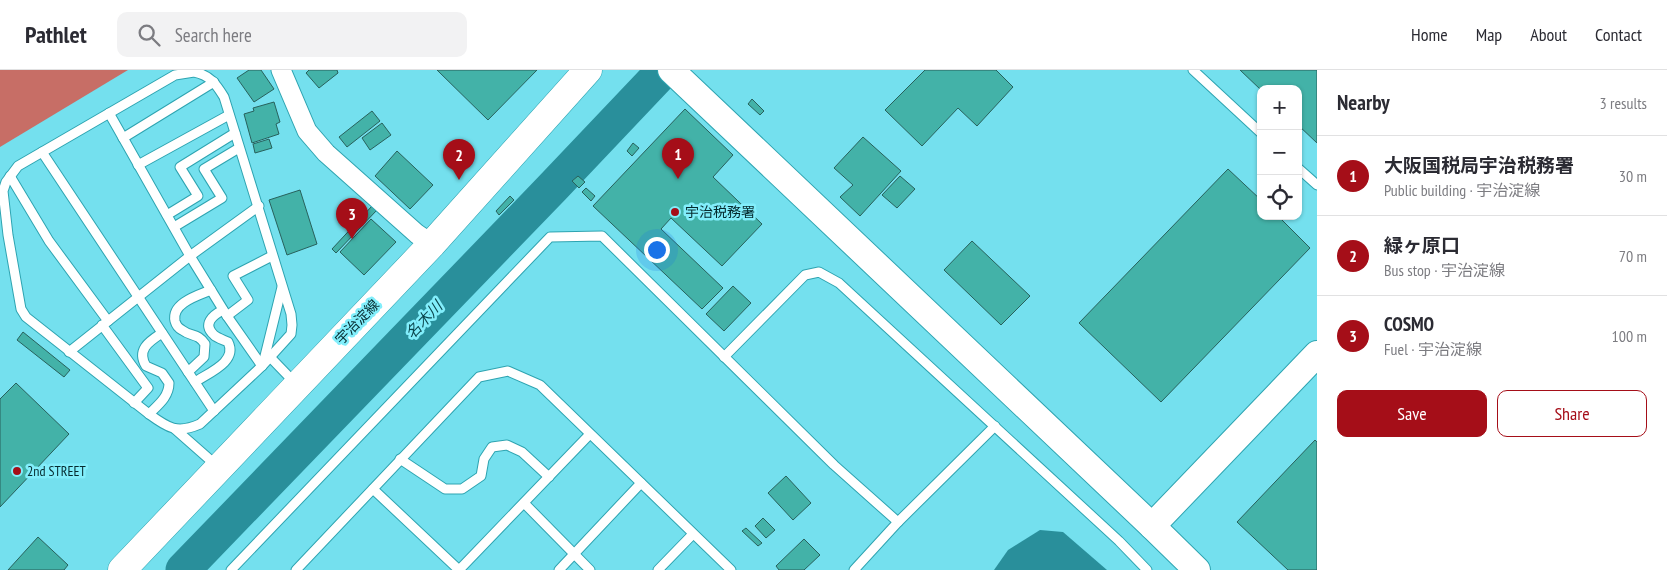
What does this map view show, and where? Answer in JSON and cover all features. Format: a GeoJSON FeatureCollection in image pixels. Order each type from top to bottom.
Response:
{"type":"FeatureCollection","features":[{"type":"Feature","properties":{"kind":"main road","name":"宇治淀線"},"geometry":{"type":"LineString","coordinates":[[122,570],[432,244],[588,70]]}},
{"type":"Feature","properties":{"kind":"street"},"geometry":{"type":"LineString","coordinates":[[281,70],[307,130],[326,153],[417,234],[432,244]]}},
{"type":"Feature","properties":{"kind":"street"},"geometry":{"type":"LineString","coordinates":[[676,75],[1197,570]]}},
{"type":"Feature","properties":{"kind":"street"},"geometry":{"type":"LineString","coordinates":[[1152,526],[1317,354]]}},
{"type":"Feature","properties":{"kind":"lane"},"geometry":{"type":"LineString","coordinates":[[1193,70],[1258,130]]}},
{"type":"Feature","properties":{"kind":"lane"},"geometry":{"type":"LineString","coordinates":[[201,73],[214,82],[224,97],[291,314],[291,334],[262,366],[200,424],[188,429],[175,429],[164,426],[32,323],[21,309],[8,235],[3,192],[6,182],[18,166],[109,113],[175,74],[201,73]]}},
{"type":"Feature","properties":{"kind":"lane"},"geometry":{"type":"LineString","coordinates":[[123,138],[214,82]]}},
{"type":"Feature","properties":{"kind":"lane"},"geometry":{"type":"LineString","coordinates":[[109,113],[190,256],[225,313],[262,366]]}},
{"type":"Feature","properties":{"kind":"lane"},"geometry":{"type":"LineString","coordinates":[[138,165],[229,114]]}},
{"type":"Feature","properties":{"kind":"lane"},"geometry":{"type":"LineString","coordinates":[[167,215],[198,196],[180,167],[235,133]]}},
{"type":"Feature","properties":{"kind":"lane"},"geometry":{"type":"LineString","coordinates":[[174,227],[222,198],[204,169],[239,148]]}},
{"type":"Feature","properties":{"kind":"lane"},"geometry":{"type":"LineString","coordinates":[[42,152],[214,411]]}},
{"type":"Feature","properties":{"kind":"lane"},"geometry":{"type":"LineString","coordinates":[[1302,172],[1317,185]]}},
{"type":"Feature","properties":{"kind":"lane"},"geometry":{"type":"LineString","coordinates":[[10,176],[49,241],[148,388],[134,403]]}},
{"type":"Feature","properties":{"kind":"lane"},"geometry":{"type":"LineString","coordinates":[[69,352],[190,256],[258,206]]}},
{"type":"Feature","properties":{"kind":"lane"},"geometry":{"type":"LineString","coordinates":[[231,570],[550,237],[602,236],[834,465],[898,522]]}},
{"type":"Feature","properties":{"kind":"lane"},"geometry":{"type":"LineString","coordinates":[[195,382],[224,363],[230,354],[231,347],[228,342],[215,336],[209,323],[213,316],[225,313],[248,300],[233,276],[272,256]]}},
{"type":"Feature","properties":{"kind":"lane"},"geometry":{"type":"LineString","coordinates":[[724,357],[805,275],[819,272],[839,282],[1119,541],[1147,570]]}},
{"type":"Feature","properties":{"kind":"lane"},"geometry":{"type":"LineString","coordinates":[[262,366],[282,287]]}},
{"type":"Feature","properties":{"kind":"lane"},"geometry":{"type":"LineString","coordinates":[[188,372],[204,357],[205,344],[196,336],[181,330],[176,325],[174,317],[178,307],[186,300],[211,290]]}},
{"type":"Feature","properties":{"kind":"lane"},"geometry":{"type":"LineString","coordinates":[[149,414],[166,396],[169,383],[162,374],[146,366],[142,358],[142,350],[162,332]]}},
{"type":"Feature","properties":{"kind":"lane"},"geometry":{"type":"LineString","coordinates":[[270,357],[297,385]]}},
{"type":"Feature","properties":{"kind":"lane"},"geometry":{"type":"LineString","coordinates":[[296,570],[479,377],[508,371],[540,385],[731,570]]}},
{"type":"Feature","properties":{"kind":"lane"},"geometry":{"type":"LineString","coordinates":[[854,570],[898,522],[995,426]]}},
{"type":"Feature","properties":{"kind":"lane"},"geometry":{"type":"LineString","coordinates":[[175,429],[219,468]]}},
{"type":"Feature","properties":{"kind":"lane"},"geometry":{"type":"LineString","coordinates":[[373,488],[459,570],[590,434]]}},
{"type":"Feature","properties":{"kind":"lane"},"geometry":{"type":"LineString","coordinates":[[400,459],[445,489],[462,489],[481,476],[484,459],[492,447],[507,445],[522,452],[549,477]]}},
{"type":"Feature","properties":{"kind":"lane"},"geometry":{"type":"LineString","coordinates":[[559,570],[641,482]]}},
{"type":"Feature","properties":{"kind":"lane"},"geometry":{"type":"LineString","coordinates":[[524,503],[590,570]]}},
{"type":"Feature","properties":{"kind":"lane"},"geometry":{"type":"LineString","coordinates":[[658,570],[694,534]]}},
{"type":"Feature","properties":{"kind":"shaded area"},"geometry":{"type":"Polygon","coordinates":[[[0,70],[128,70],[0,147],[0,70]]]}},
{"type":"Feature","properties":{"kind":"water"},"geometry":{"type":"Polygon","coordinates":[[[1040,530],[1063,532],[1107,570],[994,570],[1008,550],[1040,530]]]}},
{"type":"Feature","properties":{"kind":"building"},"geometry":{"type":"Polygon","coordinates":[[[249,70],[261,70],[274,89],[254,102],[237,78],[249,70]]]}},
{"type":"Feature","properties":{"kind":"building"},"geometry":{"type":"Polygon","coordinates":[[[309,70],[337,70],[338,73],[319,88],[306,73],[309,70]]]}},
{"type":"Feature","properties":{"kind":"building"},"geometry":{"type":"Polygon","coordinates":[[[437,70],[537,70],[488,120],[437,70]]]}},
{"type":"Feature","properties":{"kind":"building"},"geometry":{"type":"Polygon","coordinates":[[[925,70],[996,70],[1013,87],[977,126],[958,108],[922,146],[885,110],[925,70]]]}},
{"type":"Feature","properties":{"kind":"building"},"geometry":{"type":"Polygon","coordinates":[[[1240,70],[1317,70],[1317,143],[1302,129],[1302,85],[1257,86],[1240,70]]]}},
{"type":"Feature","properties":{"kind":"building"},"geometry":{"type":"Polygon","coordinates":[[[752,99],[764,111],[760,115],[748,104],[752,99]]]}},
{"type":"Feature","properties":{"kind":"building"},"geometry":{"type":"Polygon","coordinates":[[[274,102],[280,122],[276,124],[279,134],[252,143],[244,114],[254,111],[253,108],[274,102]]]}},
{"type":"Feature","properties":{"kind":"building","name":"宇治税務署"},"geometry":{"type":"Polygon","coordinates":[[[685,109],[733,155],[713,177],[762,224],[722,266],[671,218],[661,229],[723,288],[702,309],[593,206],[685,109]]]}},
{"type":"Feature","properties":{"kind":"building"},"geometry":{"type":"Polygon","coordinates":[[[372,111],[380,121],[347,147],[339,137],[372,111]]]}},
{"type":"Feature","properties":{"kind":"building"},"geometry":{"type":"Polygon","coordinates":[[[382,123],[391,135],[370,150],[362,138],[382,123]]]}},
{"type":"Feature","properties":{"kind":"building"},"geometry":{"type":"Polygon","coordinates":[[[863,137],[901,171],[860,216],[840,197],[853,185],[834,168],[863,137]]]}},
{"type":"Feature","properties":{"kind":"building"},"geometry":{"type":"Polygon","coordinates":[[[269,139],[272,148],[255,153],[253,144],[269,139]]]}},
{"type":"Feature","properties":{"kind":"building"},"geometry":{"type":"Polygon","coordinates":[[[633,143],[639,148],[632,156],[627,151],[633,143]]]}},
{"type":"Feature","properties":{"kind":"building"},"geometry":{"type":"Polygon","coordinates":[[[397,151],[433,185],[410,209],[375,176],[397,151]]]}},
{"type":"Feature","properties":{"kind":"building"},"geometry":{"type":"Polygon","coordinates":[[[1228,169],[1257,196],[1257,220],[1282,220],[1310,248],[1161,402],[1079,323],[1228,169]]]}},
{"type":"Feature","properties":{"kind":"building"},"geometry":{"type":"Polygon","coordinates":[[[578,176],[585,182],[579,188],[572,181],[578,176]]]}},
{"type":"Feature","properties":{"kind":"building"},"geometry":{"type":"Polygon","coordinates":[[[900,176],[915,189],[897,208],[882,195],[900,176]]]}},
{"type":"Feature","properties":{"kind":"building"},"geometry":{"type":"Polygon","coordinates":[[[586,188],[595,196],[591,201],[582,192],[586,188]]]}},
{"type":"Feature","properties":{"kind":"building"},"geometry":{"type":"Polygon","coordinates":[[[300,190],[317,244],[287,255],[269,200],[300,190]]]}},
{"type":"Feature","properties":{"kind":"building"},"geometry":{"type":"Polygon","coordinates":[[[510,196],[514,200],[499,215],[496,211],[510,196]]]}},
{"type":"Feature","properties":{"kind":"building"},"geometry":{"type":"Polygon","coordinates":[[[372,206],[377,210],[336,253],[332,249],[372,206]]]}},
{"type":"Feature","properties":{"kind":"building"},"geometry":{"type":"Polygon","coordinates":[[[371,219],[396,242],[364,275],[340,252],[371,219]]]}},
{"type":"Feature","properties":{"kind":"building"},"geometry":{"type":"Polygon","coordinates":[[[972,241],[1030,296],[1001,325],[944,270],[972,241]]]}},
{"type":"Feature","properties":{"kind":"building"},"geometry":{"type":"Polygon","coordinates":[[[733,286],[751,303],[724,331],[706,314],[733,286]]]}},
{"type":"Feature","properties":{"kind":"building"},"geometry":{"type":"Polygon","coordinates":[[[23,332],[70,370],[64,377],[17,340],[23,332]]]}},
{"type":"Feature","properties":{"kind":"building","name":"2nd STREET"},"geometry":{"type":"Polygon","coordinates":[[[16,383],[69,434],[0,507],[0,399],[16,383]]]}},
{"type":"Feature","properties":{"kind":"building"},"geometry":{"type":"Polygon","coordinates":[[[1315,440],[1317,442],[1317,570],[1288,570],[1237,522],[1315,440]]]}},
{"type":"Feature","properties":{"kind":"building"},"geometry":{"type":"Polygon","coordinates":[[[786,476],[811,503],[793,520],[768,493],[786,476]]]}},
{"type":"Feature","properties":{"kind":"building"},"geometry":{"type":"Polygon","coordinates":[[[763,518],[775,530],[766,538],[755,526],[763,518]]]}},
{"type":"Feature","properties":{"kind":"building"},"geometry":{"type":"Polygon","coordinates":[[[746,528],[762,543],[758,546],[742,531],[746,528]]]}},
{"type":"Feature","properties":{"kind":"building"},"geometry":{"type":"Polygon","coordinates":[[[38,537],[68,565],[64,570],[8,570],[38,537]]]}},
{"type":"Feature","properties":{"kind":"building"},"geometry":{"type":"Polygon","coordinates":[[[804,539],[820,555],[804,570],[779,570],[776,566],[804,539]]]}},
{"type":"Feature","properties":{"kind":"waterway","name":"名木川"},"geometry":{"type":"LineString","coordinates":[[183,570],[664,70]]}},
{"type":"Feature","properties":{"kind":"place","name":"大阪国税局宇治税務署"},"geometry":{"type":"Point","coordinates":[678,179]}},
{"type":"Feature","properties":{"kind":"place","name":"緑ヶ原口"},"geometry":{"type":"Point","coordinates":[459,180]}},
{"type":"Feature","properties":{"kind":"place","name":"宇治税務署"},"geometry":{"type":"Point","coordinates":[675,212]}},
{"type":"Feature","properties":{"kind":"place","name":"COSMO"},"geometry":{"type":"Point","coordinates":[352,239]}},
{"type":"Feature","properties":{"kind":"place","name":"2nd STREET"},"geometry":{"type":"Point","coordinates":[17,471]}}]}
